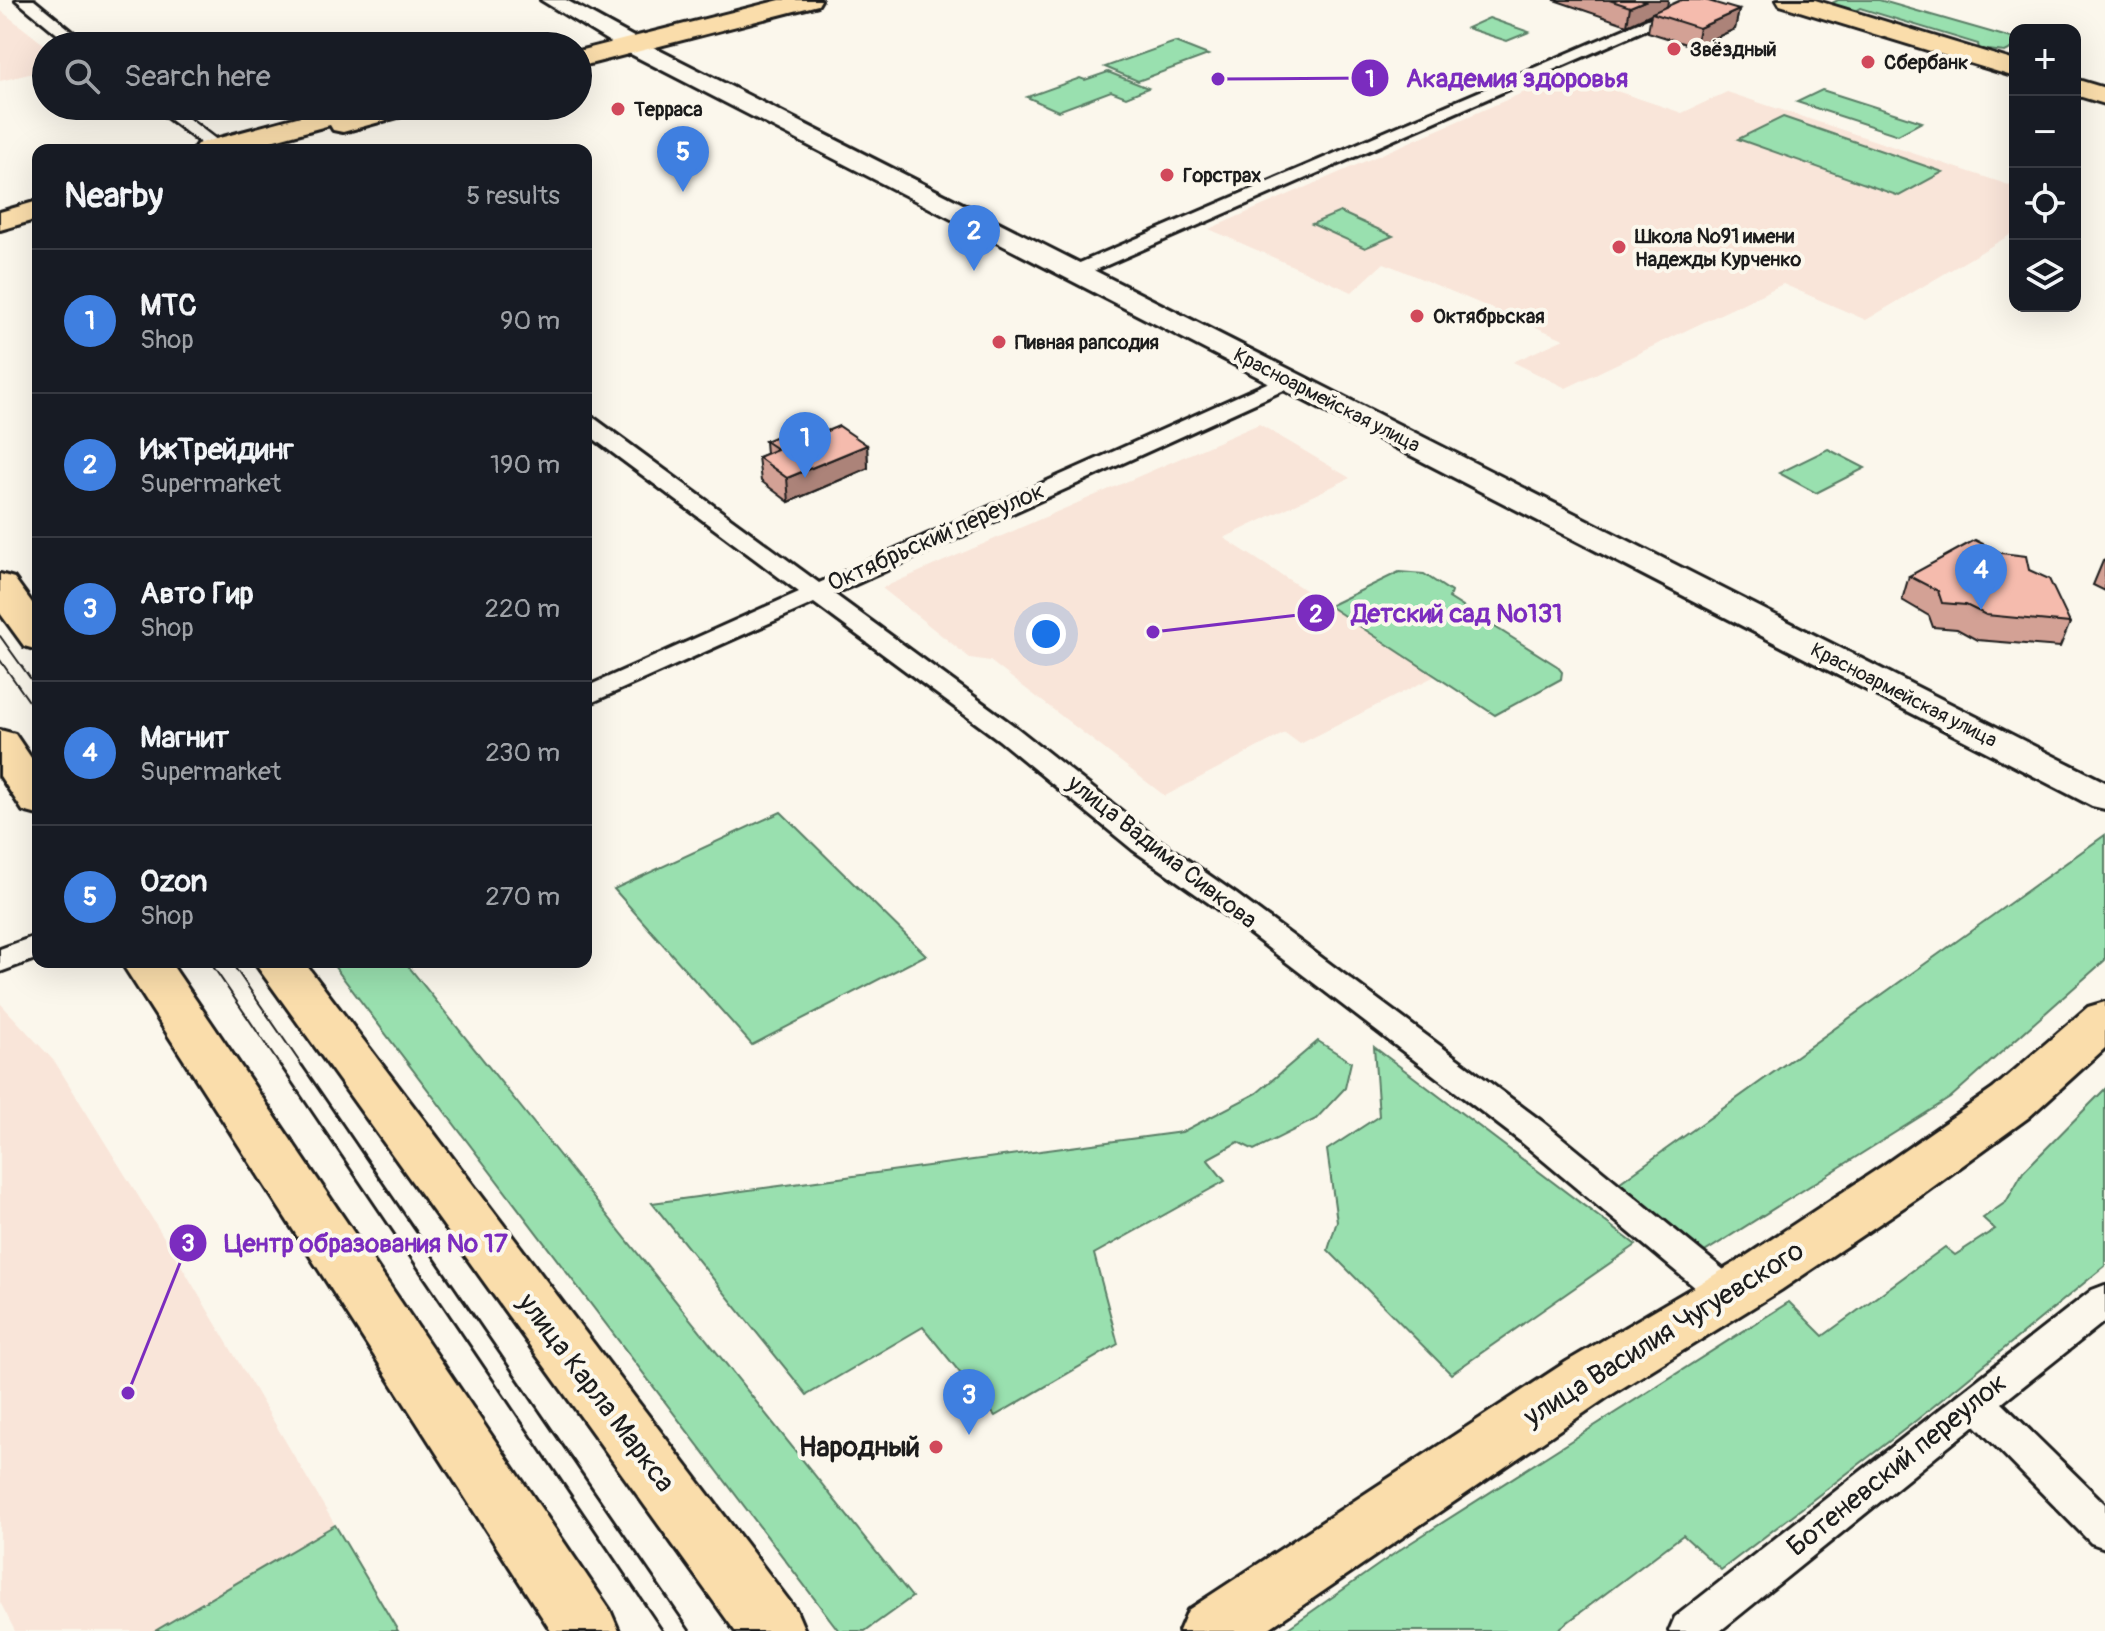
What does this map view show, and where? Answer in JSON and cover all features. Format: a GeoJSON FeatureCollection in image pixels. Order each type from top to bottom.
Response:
{"type":"FeatureCollection","features":[{"type":"Feature","properties":{"kind":"main road"},"geometry":{"type":"LineString","coordinates":[[592,54],[625,41],[771,0]]}},
{"type":"Feature","properties":{"kind":"main road"},"geometry":{"type":"LineString","coordinates":[[592,47],[809,0]]}},
{"type":"Feature","properties":{"kind":"main road"},"geometry":{"type":"LineString","coordinates":[[1789,0],[2009,67]]}},
{"type":"Feature","properties":{"kind":"main road"},"geometry":{"type":"LineString","coordinates":[[2081,89],[2105,96]]}},
{"type":"Feature","properties":{"kind":"main road"},"geometry":{"type":"LineString","coordinates":[[230,144],[317,120]]}},
{"type":"Feature","properties":{"kind":"main road"},"geometry":{"type":"LineString","coordinates":[[270,144],[356,120]]}},
{"type":"Feature","properties":{"kind":"main road"},"geometry":{"type":"LineString","coordinates":[[0,209],[32,200]]}},
{"type":"Feature","properties":{"kind":"main road"},"geometry":{"type":"LineString","coordinates":[[0,221],[32,212]]}},
{"type":"Feature","properties":{"kind":"main road"},"geometry":{"type":"LineString","coordinates":[[0,586],[32,630]]}},
{"type":"Feature","properties":{"kind":"main road"},"geometry":{"type":"LineString","coordinates":[[0,743],[32,792]]}},
{"type":"Feature","properties":{"kind":"main road"},"geometry":{"type":"LineString","coordinates":[[149,968],[587,1631]]}},
{"type":"Feature","properties":{"kind":"main road","name":"улица Карла Маркса"},"geometry":{"type":"LineString","coordinates":[[282,968],[773,1631]]}},
{"type":"Feature","properties":{"kind":"main road","name":"улица Василия Чугуевского"},"geometry":{"type":"LineString","coordinates":[[1211,1631],[1586,1380],[1728,1294],[1900,1182],[2011,1103],[2105,1020]]}},
{"type":"Feature","properties":{"kind":"street"},"geometry":{"type":"LineString","coordinates":[[24,0],[64,32]]}},
{"type":"Feature","properties":{"kind":"street","name":"Красноармейская улица"},"geometry":{"type":"LineString","coordinates":[[551,0],[1075,272],[2105,797]]}},
{"type":"Feature","properties":{"kind":"street"},"geometry":{"type":"LineString","coordinates":[[1075,272],[1705,0]]}},
{"type":"Feature","properties":{"kind":"street"},"geometry":{"type":"LineString","coordinates":[[178,120],[206,144]]}},
{"type":"Feature","properties":{"kind":"street","name":"Октябрьский переулок"},"geometry":{"type":"LineString","coordinates":[[592,694],[1287,380]]}},
{"type":"Feature","properties":{"kind":"street","name":"улица Вадима Сивкова"},"geometry":{"type":"LineString","coordinates":[[592,427],[1008,734],[1143,843],[1226,901],[1532,1132],[1728,1294]]}},
{"type":"Feature","properties":{"kind":"street"},"geometry":{"type":"LineString","coordinates":[[0,961],[32,948]]}},
{"type":"Feature","properties":{"kind":"street","name":"Ботеневский переулок"},"geometry":{"type":"LineString","coordinates":[[1689,1631],[2105,1300]]}},
{"type":"Feature","properties":{"kind":"street"},"geometry":{"type":"LineString","coordinates":[[1976,1402],[2105,1530]]}},
{"type":"Feature","properties":{"kind":"shaded area"},"geometry":{"type":"Polygon","coordinates":[[[0,10],[32,35],[32,73],[0,81],[0,10]]]}},
{"type":"Feature","properties":{"kind":"shaded area","name":"Школа №91 имени Надежды Курченко"},"geometry":{"type":"Polygon","coordinates":[[[1575,77],[1682,113],[1727,92],[2009,185],[2009,236],[1866,320],[1783,284],[1566,388],[1513,362],[1564,339],[1384,263],[1352,292],[1209,229],[1557,78],[1575,77]]]}},
{"type":"Feature","properties":{"kind":"shaded area"},"geometry":{"type":"Polygon","coordinates":[[[1259,424],[1350,478],[1224,538],[1437,675],[1300,744],[1285,733],[1165,796],[990,661],[970,658],[882,588],[1259,424]]]}},
{"type":"Feature","properties":{"kind":"shaded area"},"geometry":{"type":"Polygon","coordinates":[[[0,1003],[55,1062],[178,1260],[335,1525],[155,1631],[15,1631],[0,1602],[0,1003]]]}},
{"type":"Feature","properties":{"kind":"green space"},"geometry":{"type":"Polygon","coordinates":[[[1838,0],[1879,0],[2009,37],[2009,50],[1979,49],[1978,44],[1860,8],[1853,12],[1830,4],[1838,0]]]}},
{"type":"Feature","properties":{"kind":"green space"},"geometry":{"type":"Polygon","coordinates":[[[1489,18],[1529,32],[1507,41],[1467,28],[1489,18]]]}},
{"type":"Feature","properties":{"kind":"green space"},"geometry":{"type":"Polygon","coordinates":[[[1175,42],[1208,55],[1138,81],[1105,67],[1175,42]]]}},
{"type":"Feature","properties":{"kind":"green space"},"geometry":{"type":"Polygon","coordinates":[[[1108,72],[1148,88],[1126,97],[1111,91],[1058,111],[1027,97],[1080,78],[1085,80],[1108,72]]]}},
{"type":"Feature","properties":{"kind":"green space"},"geometry":{"type":"Polygon","coordinates":[[[1822,90],[1922,122],[1898,135],[1797,102],[1822,90]]]}},
{"type":"Feature","properties":{"kind":"green space"},"geometry":{"type":"Polygon","coordinates":[[[1783,117],[1943,172],[1899,196],[1738,139],[1783,117]]]}},
{"type":"Feature","properties":{"kind":"green space"},"geometry":{"type":"Polygon","coordinates":[[[1340,212],[1393,236],[1365,248],[1312,224],[1340,212]]]}},
{"type":"Feature","properties":{"kind":"green space"},"geometry":{"type":"Polygon","coordinates":[[[1828,449],[1865,468],[1816,493],[1779,473],[1828,449]]]}},
{"type":"Feature","properties":{"kind":"green space"},"geometry":{"type":"Polygon","coordinates":[[[1399,572],[1424,574],[1451,592],[1449,598],[1557,666],[1562,672],[1561,679],[1495,715],[1329,606],[1399,572]]]}},
{"type":"Feature","properties":{"kind":"green space"},"geometry":{"type":"Polygon","coordinates":[[[781,812],[926,955],[752,1045],[614,889],[781,812]]]}},
{"type":"Feature","properties":{"kind":"green space"},"geometry":{"type":"Polygon","coordinates":[[[2105,835],[2105,960],[1950,1098],[1703,1253],[1616,1185],[2105,835]]]}},
{"type":"Feature","properties":{"kind":"green space"},"geometry":{"type":"Polygon","coordinates":[[[336,968],[410,968],[912,1597],[865,1631],[839,1631],[336,968]]]}},
{"type":"Feature","properties":{"kind":"green space"},"geometry":{"type":"Polygon","coordinates":[[[1318,1041],[1351,1062],[1345,1088],[1316,1119],[1254,1150],[1238,1142],[1207,1159],[1225,1181],[1094,1254],[1118,1344],[995,1416],[923,1327],[807,1395],[652,1203],[1182,1132],[1257,1093],[1318,1041]]]}},
{"type":"Feature","properties":{"kind":"green space"},"geometry":{"type":"Polygon","coordinates":[[[1374,1047],[1636,1245],[1451,1374],[1328,1250],[1337,1221],[1327,1150],[1379,1116],[1374,1047]]]}},
{"type":"Feature","properties":{"kind":"green space"},"geometry":{"type":"Polygon","coordinates":[[[2105,1089],[2105,1266],[1913,1423],[1721,1570],[1683,1535],[1556,1631],[1284,1631],[1401,1549],[1789,1302],[1823,1336],[1945,1247],[1955,1255],[1995,1229],[1983,1218],[2006,1202],[2023,1172],[2105,1089]]]}},
{"type":"Feature","properties":{"kind":"green space"},"geometry":{"type":"Polygon","coordinates":[[[335,1525],[398,1631],[155,1631],[335,1525]]]}},
{"type":"Feature","properties":{"kind":"building"},"geometry":{"type":"Polygon","coordinates":[[[1609,0],[1647,0],[1630,7],[1609,0]]]}},
{"type":"Feature","properties":{"kind":"building"},"geometry":{"type":"Polygon","coordinates":[[[1681,0],[1705,0],[1739,10],[1699,28],[1652,13],[1681,0]]]}},
{"type":"Feature","properties":{"kind":"building"},"geometry":{"type":"Polygon","coordinates":[[[803,425],[817,435],[839,426],[867,445],[787,478],[758,457],[777,449],[765,441],[803,425]]]}},
{"type":"Feature","properties":{"kind":"building"},"geometry":{"type":"Polygon","coordinates":[[[1975,540],[2001,553],[2026,556],[2029,570],[2049,579],[2070,623],[1986,615],[1966,605],[1942,603],[1938,591],[1909,576],[1975,540]]]}},
{"type":"Feature","properties":{"kind":"tram line"},"geometry":{"type":"LineString","coordinates":[[0,636],[32,681]]}},
{"type":"Feature","properties":{"kind":"tram line"},"geometry":{"type":"LineString","coordinates":[[0,660],[32,705]]}},
{"type":"Feature","properties":{"kind":"tram line"},"geometry":{"type":"LineString","coordinates":[[214,968],[281,1067]]}},
{"type":"Feature","properties":{"kind":"tram line"},"geometry":{"type":"LineString","coordinates":[[235,968],[303,1067]]}},
{"type":"Feature","properties":{"kind":"tram line"},"geometry":{"type":"LineString","coordinates":[[280,1065],[663,1631]]}},
{"type":"Feature","properties":{"kind":"tram line"},"geometry":{"type":"LineString","coordinates":[[302,1065],[690,1631]]}},
{"type":"Feature","properties":{"kind":"place","name":"Звёздный"},"geometry":{"type":"Point","coordinates":[1674,49]}},
{"type":"Feature","properties":{"kind":"place","name":"Сбербанк"},"geometry":{"type":"Point","coordinates":[1868,62]}},
{"type":"Feature","properties":{"kind":"place","name":"Академия здоровья"},"geometry":{"type":"Point","coordinates":[1218,79]}},
{"type":"Feature","properties":{"kind":"place","name":"Терраса"},"geometry":{"type":"Point","coordinates":[618,109]}},
{"type":"Feature","properties":{"kind":"place","name":"Горстрах"},"geometry":{"type":"Point","coordinates":[1167,175]}},
{"type":"Feature","properties":{"kind":"place","name":"Ozon"},"geometry":{"type":"Point","coordinates":[683,192]}},
{"type":"Feature","properties":{"kind":"place","name":"Школа №91 имени Надежды Курченко"},"geometry":{"type":"Point","coordinates":[1619,247]}},
{"type":"Feature","properties":{"kind":"place","name":"ИжТрейдинг"},"geometry":{"type":"Point","coordinates":[974,271]}},
{"type":"Feature","properties":{"kind":"place","name":"Октябрьская"},"geometry":{"type":"Point","coordinates":[1417,316]}},
{"type":"Feature","properties":{"kind":"place","name":"Пивная рапсодия"},"geometry":{"type":"Point","coordinates":[999,342]}},
{"type":"Feature","properties":{"kind":"place","name":"МТС"},"geometry":{"type":"Point","coordinates":[805,478]}},
{"type":"Feature","properties":{"kind":"place","name":"Магнит"},"geometry":{"type":"Point","coordinates":[1981,610]}},
{"type":"Feature","properties":{"kind":"place","name":"Детский сад №131"},"geometry":{"type":"Point","coordinates":[1153,632]}},
{"type":"Feature","properties":{"kind":"place","name":"Центр образования № 17"},"geometry":{"type":"Point","coordinates":[128,1393]}},
{"type":"Feature","properties":{"kind":"place","name":"Авто Гир"},"geometry":{"type":"Point","coordinates":[969,1435]}},
{"type":"Feature","properties":{"kind":"place","name":"Народный"},"geometry":{"type":"Point","coordinates":[936,1447]}}]}
